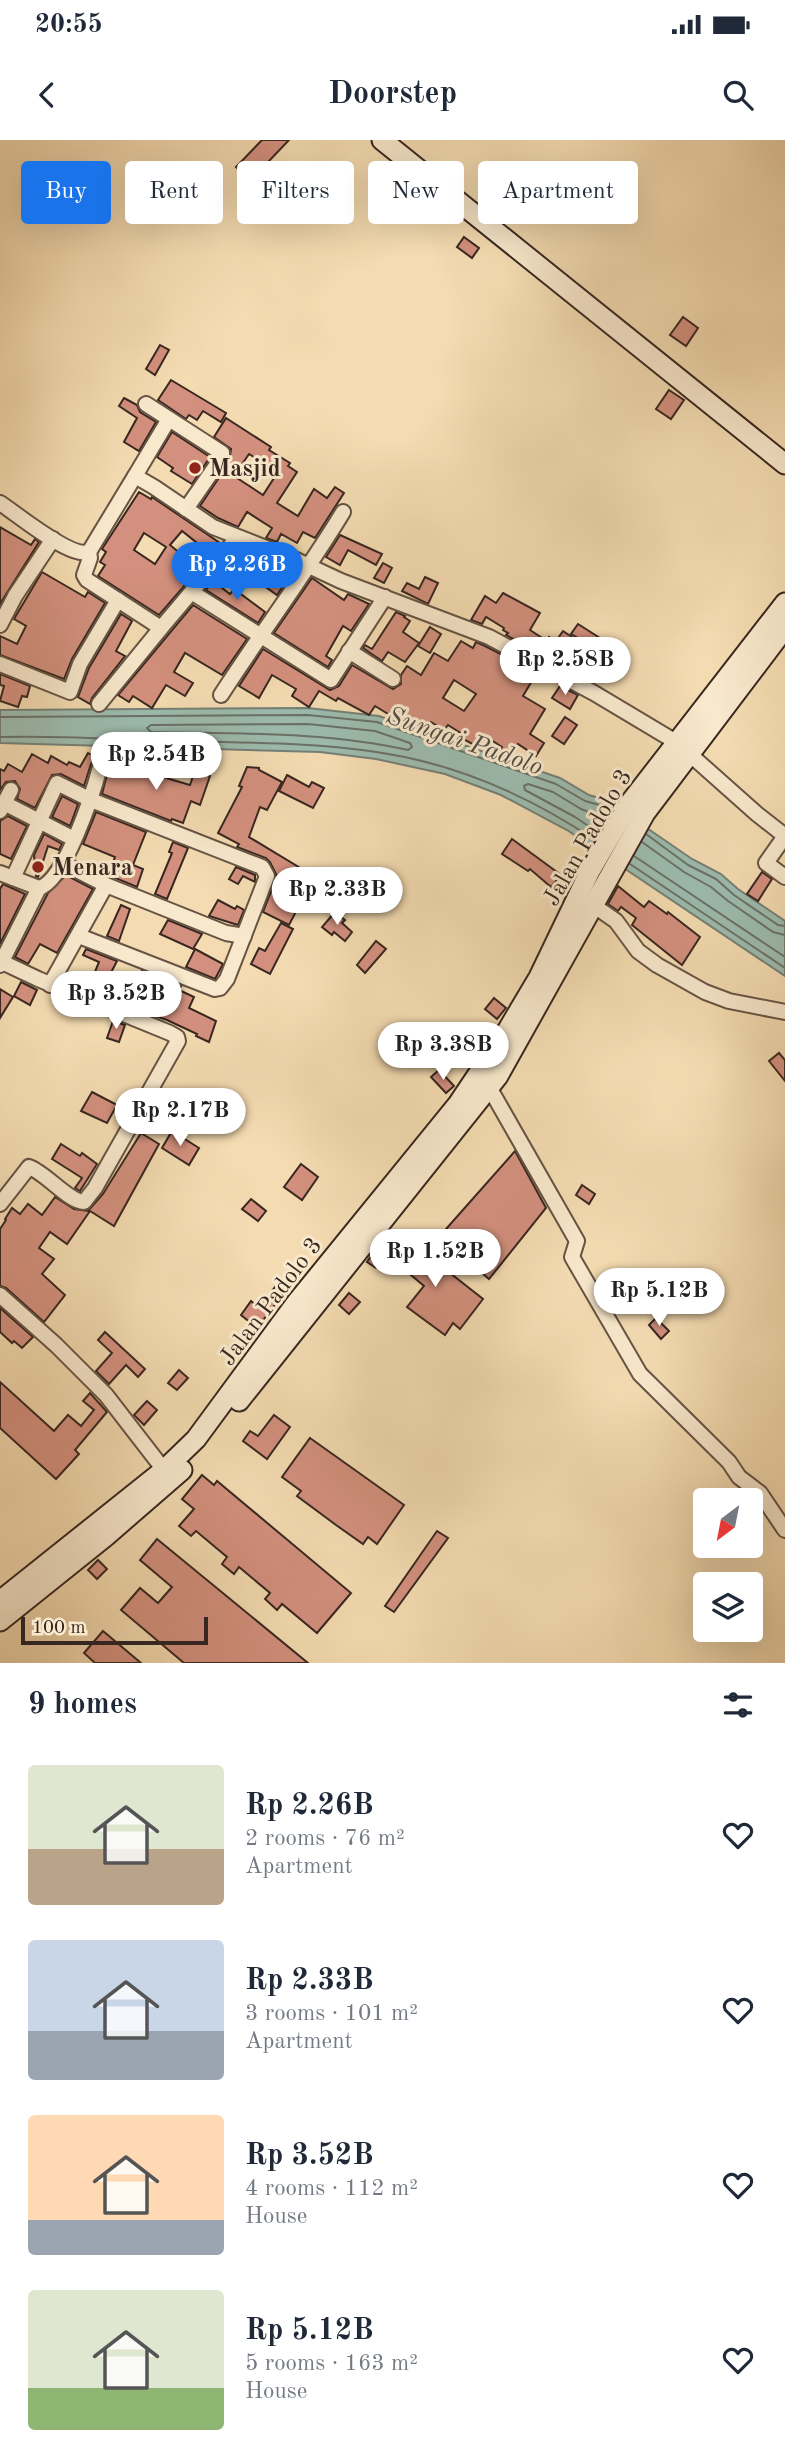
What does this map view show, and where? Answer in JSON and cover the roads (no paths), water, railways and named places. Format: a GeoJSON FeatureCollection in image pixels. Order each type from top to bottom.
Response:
{"type":"FeatureCollection","features":[{"type":"Feature","properties":{"kind":"street"},"geometry":{"type":"LineString","coordinates":[[382,140],[475,207],[775,444],[785,464]]}},
{"type":"Feature","properties":{"kind":"street"},"geometry":{"type":"LineString","coordinates":[[400,140],[475,207]]}},
{"type":"Feature","properties":{"kind":"street"},"geometry":{"type":"LineString","coordinates":[[146,404],[222,453],[220,460],[186,509]]}},
{"type":"Feature","properties":{"kind":"street"},"geometry":{"type":"LineString","coordinates":[[0,503],[72,551],[83,554],[89,552],[169,419]]}},
{"type":"Feature","properties":{"kind":"street"},"geometry":{"type":"LineString","coordinates":[[135,476],[213,527],[489,636],[594,693],[683,748],[785,836],[766,863],[785,877]]}},
{"type":"Feature","properties":{"kind":"street"},"geometry":{"type":"LineString","coordinates":[[221,695],[260,635],[310,567],[343,512]]}},
{"type":"Feature","properties":{"kind":"street"},"geometry":{"type":"LineString","coordinates":[[99,704],[237,538]]}},
{"type":"Feature","properties":{"kind":"street"},"geometry":{"type":"LineString","coordinates":[[0,625],[15,596],[53,539]]}},
{"type":"Feature","properties":{"kind":"street"},"geometry":{"type":"LineString","coordinates":[[89,552],[90,558],[84,575],[87,580],[161,628]]}},
{"type":"Feature","properties":{"kind":"street"},"geometry":{"type":"LineString","coordinates":[[193,593],[331,680],[385,597]]}},
{"type":"Feature","properties":{"kind":"street"},"geometry":{"type":"LineString","coordinates":[[0,664],[70,692],[80,664],[118,600]]}},
{"type":"Feature","properties":{"kind":"street","name":"Jalan Padolo 3"},"geometry":{"type":"LineString","coordinates":[[0,1601],[141,1497],[174,1478],[350,1249],[482,1070],[637,809],[785,603]]}},
{"type":"Feature","properties":{"kind":"street","name":"Jalan Padolo 3"},"geometry":{"type":"LineString","coordinates":[[683,748],[785,628]]}},
{"type":"Feature","properties":{"kind":"street"},"geometry":{"type":"LineString","coordinates":[[349,651],[393,679]]}},
{"type":"Feature","properties":{"kind":"street"},"geometry":{"type":"LineString","coordinates":[[0,1204],[29,1167],[76,1201],[84,1202],[102,1176],[178,1041],[177,1037],[170,1033],[50,985],[1,962],[39,888],[51,881],[62,863],[91,800],[100,767]]}},
{"type":"Feature","properties":{"kind":"street"},"geometry":{"type":"LineString","coordinates":[[39,888],[5,878],[57,783],[91,800],[262,867],[267,876],[224,986],[218,989],[79,936]]}},
{"type":"Feature","properties":{"kind":"street"},"geometry":{"type":"LineString","coordinates":[[5,802],[74,839]]}},
{"type":"Feature","properties":{"kind":"street"},"geometry":{"type":"LineString","coordinates":[[62,863],[106,885],[226,933],[244,936]]}},
{"type":"Feature","properties":{"kind":"street","name":"Jalan Padolo 3"},"geometry":{"type":"LineString","coordinates":[[350,1249],[489,1087],[534,1014],[593,905],[598,876]]}},
{"type":"Feature","properties":{"kind":"street"},"geometry":{"type":"LineString","coordinates":[[50,985],[106,885]]}},
{"type":"Feature","properties":{"kind":"street"},"geometry":{"type":"LineString","coordinates":[[593,905],[616,921],[638,951],[705,992],[729,1001],[785,1012]]}},
{"type":"Feature","properties":{"kind":"street"},"geometry":{"type":"LineString","coordinates":[[489,1087],[577,1241],[572,1256],[640,1374],[729,1462],[739,1477],[760,1493],[785,1530]]}},
{"type":"Feature","properties":{"kind":"street"},"geometry":{"type":"LineString","coordinates":[[0,1296],[56,1345],[106,1395],[164,1469]]}},
{"type":"Feature","properties":{"kind":"street","name":"Jalan Padolo 3"},"geometry":{"type":"LineString","coordinates":[[0,1621],[141,1497],[164,1469],[201,1443]]}},
{"type":"Feature","properties":{"kind":"water"},"geometry":{"type":"Polygon","coordinates":[[[308,708],[379,716],[560,778],[589,795],[606,800],[692,859],[721,874],[785,921],[785,976],[567,830],[501,795],[445,774],[376,759],[320,752],[0,743],[0,710],[308,708]]]}},
{"type":"Feature","properties":{"kind":"place","name":"Masjid"},"geometry":{"type":"Point","coordinates":[195,468]}},
{"type":"Feature","properties":{"kind":"place","name":"Menara"},"geometry":{"type":"Point","coordinates":[38,867]}},
{"type":"Feature","properties":{"kind":"water label","name":"Sungai Padolo"},"geometry":{"type":"Point","coordinates":[465,740]}}]}
